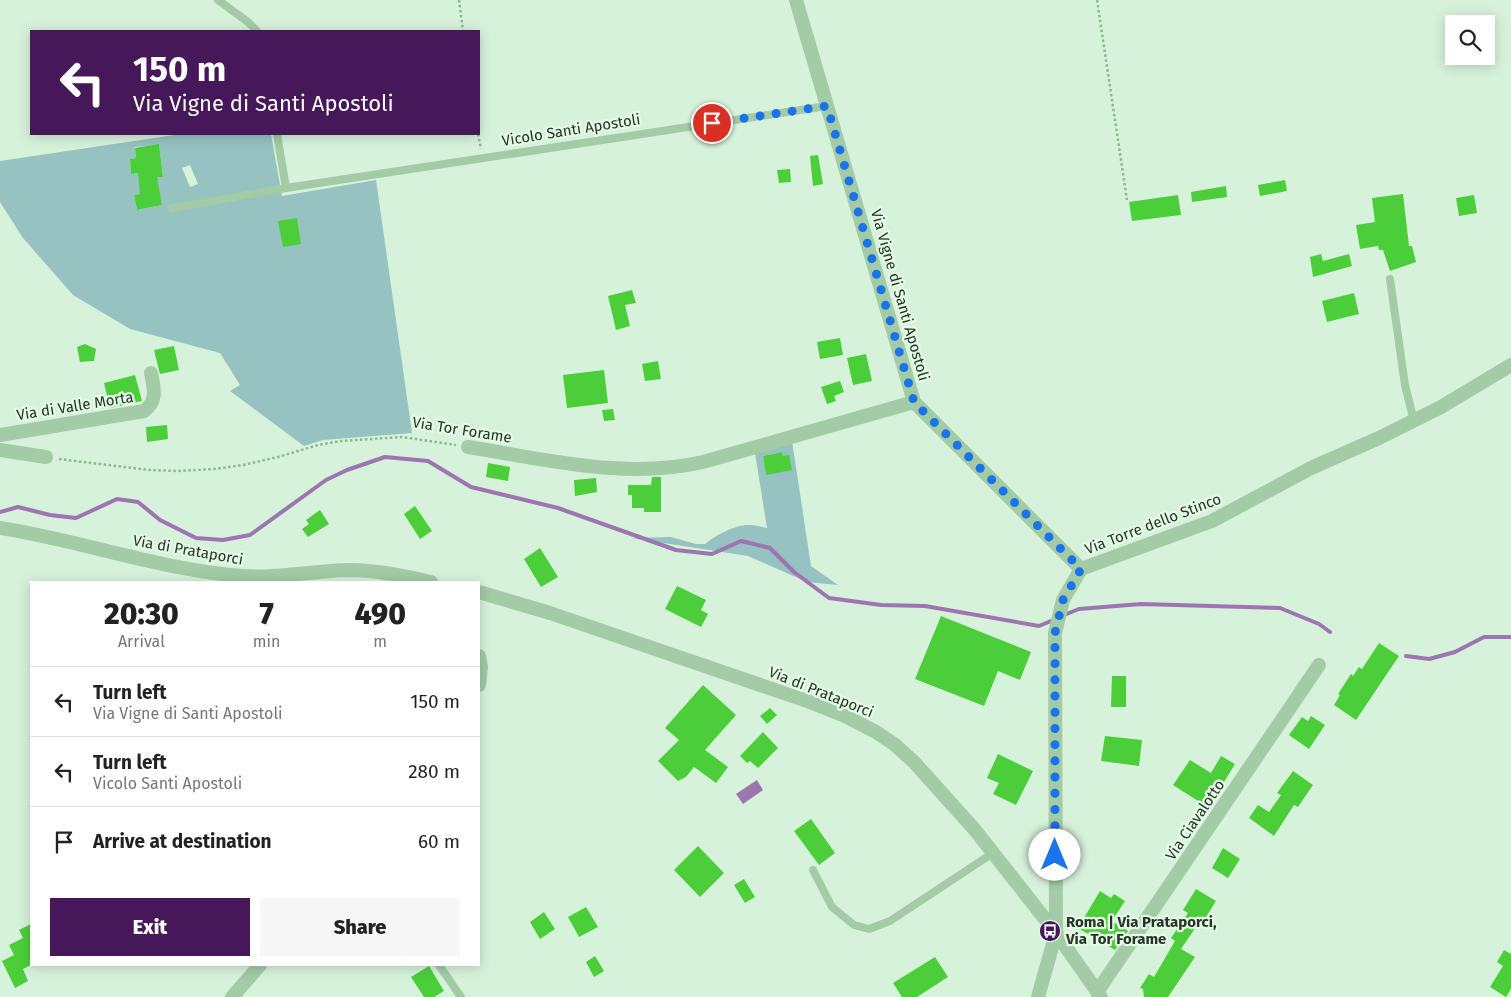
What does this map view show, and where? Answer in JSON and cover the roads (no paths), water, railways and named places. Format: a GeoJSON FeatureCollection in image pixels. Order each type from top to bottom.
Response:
{"type":"FeatureCollection","features":[{"type":"Feature","properties":{"kind":"street","name":"Via Vigne di Santi Apostoli"},"geometry":{"type":"LineString","coordinates":[[796,0],[914,402],[1081,569]]}},
{"type":"Feature","properties":{"kind":"street","name":"Via Torre dello Stinco"},"geometry":{"type":"LineString","coordinates":[[1038,997],[1056,932],[1054,640],[1063,600],[1081,569],[1212,521],[1304,472],[1449,403],[1511,365]]}},
{"type":"Feature","properties":{"kind":"street","name":"Via di Valle Morta"},"geometry":{"type":"LineString","coordinates":[[0,435],[144,411],[149,407],[154,397],[151,373]]}},
{"type":"Feature","properties":{"kind":"street","name":"Via Tor Forame"},"geometry":{"type":"LineString","coordinates":[[468,447],[603,468],[675,467],[703,462],[914,402]]}},
{"type":"Feature","properties":{"kind":"street"},"geometry":{"type":"LineString","coordinates":[[0,450],[46,458]]}},
{"type":"Feature","properties":{"kind":"street","name":"Via di Prataporci"},"geometry":{"type":"LineString","coordinates":[[0,528],[221,574],[269,577],[324,571],[359,570],[427,581]]}},
{"type":"Feature","properties":{"kind":"street","name":"Via di Prataporci"},"geometry":{"type":"LineString","coordinates":[[480,592],[550,613],[810,702],[856,721],[894,744],[914,762],[975,830],[1056,932],[1099,994]]}},
{"type":"Feature","properties":{"kind":"street"},"geometry":{"type":"LineString","coordinates":[[480,662],[480,676]]}},
{"type":"Feature","properties":{"kind":"street","name":"Via Ciavalotto"},"geometry":{"type":"LineString","coordinates":[[1099,994],[1319,665]]}},
{"type":"Feature","properties":{"kind":"street"},"geometry":{"type":"LineString","coordinates":[[232,997],[259,966]]}},
{"type":"Feature","properties":{"kind":"lane"},"geometry":{"type":"LineString","coordinates":[[218,0],[251,24],[256,30]]}},
{"type":"Feature","properties":{"kind":"lane","name":"Vicolo Santi Apostoli"},"geometry":{"type":"LineString","coordinates":[[172,208],[286,188],[827,106]]}},
{"type":"Feature","properties":{"kind":"lane"},"geometry":{"type":"LineString","coordinates":[[277,135],[286,188]]}},
{"type":"Feature","properties":{"kind":"lane"},"geometry":{"type":"LineString","coordinates":[[1390,280],[1405,384],[1414,421]]}},
{"type":"Feature","properties":{"kind":"lane"},"geometry":{"type":"LineString","coordinates":[[813,870],[832,907],[854,925],[869,929],[890,921],[993,853]]}},
{"type":"Feature","properties":{"kind":"lane"},"geometry":{"type":"LineString","coordinates":[[441,966],[461,997]]}},
{"type":"Feature","properties":{"kind":"waterway"},"geometry":{"type":"LineString","coordinates":[[0,512],[18,507],[50,515],[76,518],[117,499],[138,502],[160,520],[196,538],[223,540],[250,535],[326,480],[347,470],[385,457],[428,461],[471,487],[558,508],[676,550],[712,554],[741,541],[770,548],[794,572],[829,598],[881,605],[925,606],[1039,626],[1051,621]]}},
{"type":"Feature","properties":{"kind":"waterway"},"geometry":{"type":"LineString","coordinates":[[1064,615],[1079,609],[1141,604],[1280,608],[1319,624],[1330,632]]}},
{"type":"Feature","properties":{"kind":"waterway"},"geometry":{"type":"LineString","coordinates":[[1406,656],[1429,659],[1455,652],[1484,637],[1511,637]]}},
{"type":"Feature","properties":{"kind":"place","name":"Roma | Via Prataporci, Via Tor Forame"},"geometry":{"type":"Point","coordinates":[1050,931]}}]}
